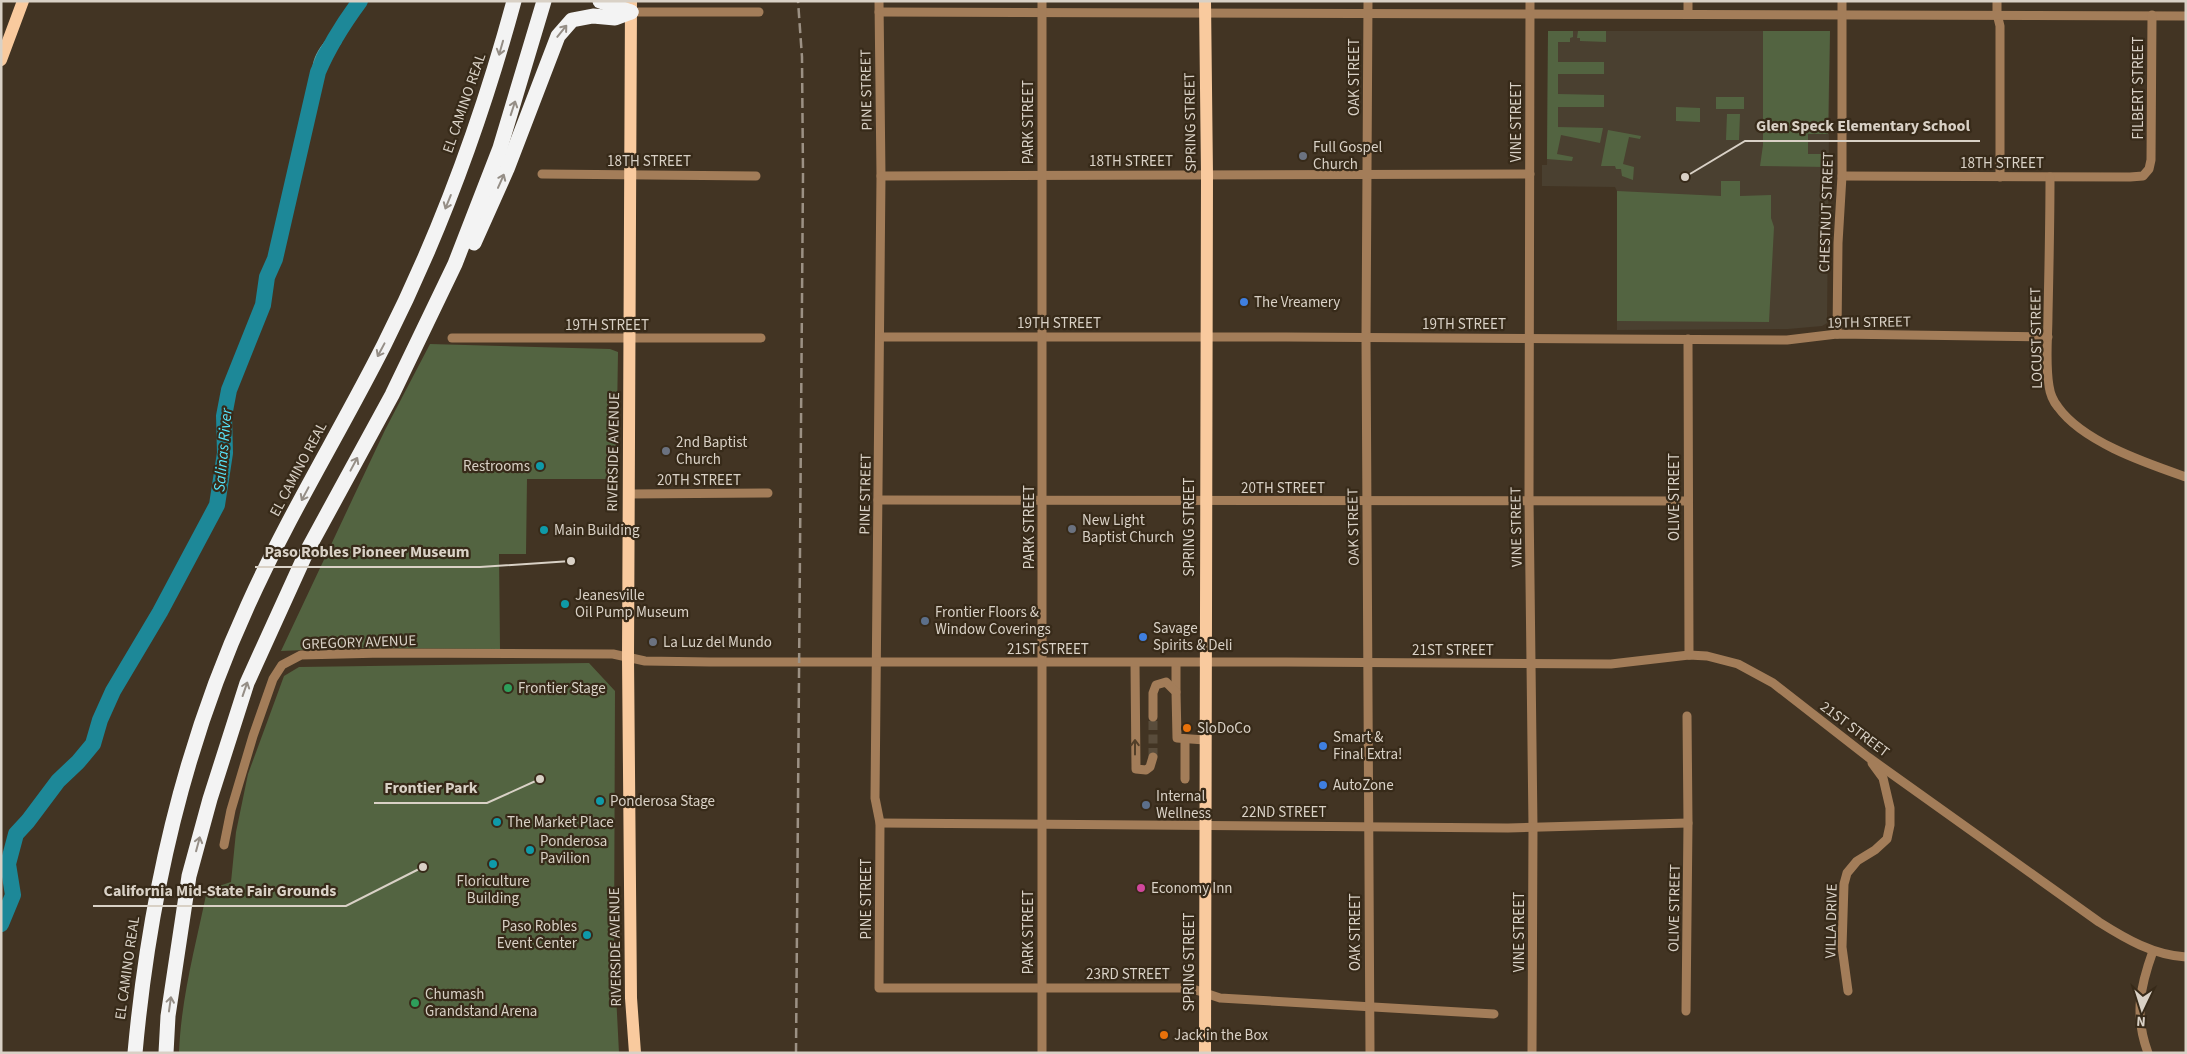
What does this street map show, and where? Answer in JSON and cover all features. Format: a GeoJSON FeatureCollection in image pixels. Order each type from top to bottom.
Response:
{"type":"FeatureCollection","features":[{"type":"Feature","properties":{"kind":"highway","name":"EL CAMINO REAL"},"geometry":{"type":"LineString","coordinates":[[135,1053],[140,992],[162,866],[183,778],[209,701],[251,599],[385,343],[435,234],[494,72],[514,1]]}},
{"type":"Feature","properties":{"kind":"highway"},"geometry":{"type":"LineString","coordinates":[[166,1053],[168,1016],[189,876],[210,799],[247,683],[307,551],[392,395],[451,272],[500,148],[544,1]]}},
{"type":"Feature","properties":{"kind":"highway"},"geometry":{"type":"LineString","coordinates":[[600,1],[631,7]]}},
{"type":"Feature","properties":{"kind":"highway"},"geometry":{"type":"LineString","coordinates":[[392,395],[406,383],[460,274],[507,169],[558,36],[572,20],[593,16],[615,18],[631,7]]}},
{"type":"Feature","properties":{"kind":"main road"},"geometry":{"type":"LineString","coordinates":[[1,60],[23,1]]}},
{"type":"Feature","properties":{"kind":"main road","name":"RIVERSIDE AVENUE"},"geometry":{"type":"LineString","coordinates":[[631,7],[631,339],[628,658],[631,998],[635,1053]]}},
{"type":"Feature","properties":{"kind":"main road","name":"SPRING STREET"},"geometry":{"type":"LineString","coordinates":[[1205,7],[1207,175],[1205,1053]]}},
{"type":"Feature","properties":{"kind":"street","name":"PINE STREET"},"geometry":{"type":"LineString","coordinates":[[879,1],[881,176],[875,798],[880,823],[879,988]]}},
{"type":"Feature","properties":{"kind":"street","name":"PARK STREET"},"geometry":{"type":"LineString","coordinates":[[1042,1],[1042,1053]]}},
{"type":"Feature","properties":{"kind":"street","name":"OAK STREET"},"geometry":{"type":"LineString","coordinates":[[1368,1],[1366,338],[1370,1053]]}},
{"type":"Feature","properties":{"kind":"street","name":"VINE STREET"},"geometry":{"type":"LineString","coordinates":[[1530,1],[1529,500],[1533,827],[1532,1053]]}},
{"type":"Feature","properties":{"kind":"street"},"geometry":{"type":"LineString","coordinates":[[1688,1],[1688,14]]}},
{"type":"Feature","properties":{"kind":"street","name":"CHESTNUT STREET"},"geometry":{"type":"LineString","coordinates":[[1837,334],[1838,242],[1842,176],[1842,1]]}},
{"type":"Feature","properties":{"kind":"street"},"geometry":{"type":"LineString","coordinates":[[1997,1],[1997,14],[2000,26],[2000,177]]}},
{"type":"Feature","properties":{"kind":"street"},"geometry":{"type":"LineString","coordinates":[[631,7],[759,12]]}},
{"type":"Feature","properties":{"kind":"street"},"geometry":{"type":"LineString","coordinates":[[879,12],[1042,13],[1205,7],[1368,12],[2186,16]]}},
{"type":"Feature","properties":{"kind":"street","name":"FILBERT STREET"},"geometry":{"type":"LineString","coordinates":[[2151,160],[2152,15]]}},
{"type":"Feature","properties":{"kind":"street","name":"18TH STREET"},"geometry":{"type":"LineString","coordinates":[[1842,176],[2143,176],[2149,169],[2151,160]]}},
{"type":"Feature","properties":{"kind":"street","name":"18TH STREET"},"geometry":{"type":"LineString","coordinates":[[542,174],[756,176]]}},
{"type":"Feature","properties":{"kind":"street","name":"18TH STREET"},"geometry":{"type":"LineString","coordinates":[[881,176],[1530,174]]}},
{"type":"Feature","properties":{"kind":"street","name":"LOCUST STREET"},"geometry":{"type":"LineString","coordinates":[[2050,177],[2049,385],[2057,406],[2069,419],[2094,437],[2131,457],[2186,476]]}},
{"type":"Feature","properties":{"kind":"street","name":"19TH STREET"},"geometry":{"type":"LineString","coordinates":[[880,337],[1688,338],[1787,340],[1837,334],[2048,337]]}},
{"type":"Feature","properties":{"kind":"street","name":"19TH STREET"},"geometry":{"type":"LineString","coordinates":[[452,338],[761,338]]}},
{"type":"Feature","properties":{"kind":"street","name":"OLIVE STREET"},"geometry":{"type":"LineString","coordinates":[[1688,338],[1690,655]]}},
{"type":"Feature","properties":{"kind":"street","name":"20TH STREET"},"geometry":{"type":"LineString","coordinates":[[629,494],[768,493]]}},
{"type":"Feature","properties":{"kind":"street","name":"20TH STREET"},"geometry":{"type":"LineString","coordinates":[[878,500],[1205,502],[1688,501]]}},
{"type":"Feature","properties":{"kind":"street","name":"GREGORY AVENUE"},"geometry":{"type":"LineString","coordinates":[[224,845],[230,810],[252,736],[273,679],[282,665],[301,655],[392,653],[613,654],[628,658]]}},
{"type":"Feature","properties":{"kind":"street","name":"21ST STREET"},"geometry":{"type":"LineString","coordinates":[[628,658],[645,661],[700,662],[1531,664],[1611,664],[1690,655],[1723,659],[1756,673],[1772,683],[1868,757],[2099,922],[2124,938],[2153,951],[2186,957]]}},
{"type":"Feature","properties":{"kind":"street"},"geometry":{"type":"LineString","coordinates":[[1176,662],[1177,738],[1205,740]]}},
{"type":"Feature","properties":{"kind":"street"},"geometry":{"type":"LineString","coordinates":[[1135,663],[1136,769],[1146,770],[1150,767],[1152,757]]}},
{"type":"Feature","properties":{"kind":"street"},"geometry":{"type":"LineString","coordinates":[[1153,717],[1153,693],[1156,685],[1166,682],[1176,692]]}},
{"type":"Feature","properties":{"kind":"street","name":"OLIVE STREET"},"geometry":{"type":"LineString","coordinates":[[1686,1011],[1687,716]]}},
{"type":"Feature","properties":{"kind":"street"},"geometry":{"type":"LineString","coordinates":[[1185,740],[1185,779]]}},
{"type":"Feature","properties":{"kind":"street","name":"VILLA DRIVE"},"geometry":{"type":"LineString","coordinates":[[1848,991],[1842,947],[1844,884],[1847,873],[1857,861],[1875,850],[1887,839],[1890,825],[1890,808],[1883,778],[1868,757]]}},
{"type":"Feature","properties":{"kind":"street","name":"22ND STREET"},"geometry":{"type":"LineString","coordinates":[[880,823],[1533,827],[1688,823]]}},
{"type":"Feature","properties":{"kind":"street"},"geometry":{"type":"LineString","coordinates":[[2148,1053],[2141,1032],[2140,1005],[2142,981],[2153,951]]}},
{"type":"Feature","properties":{"kind":"street","name":"23RD STREET"},"geometry":{"type":"LineString","coordinates":[[879,988],[1190,988],[1220,998],[1494,1014]]}},
{"type":"Feature","properties":{"kind":"shaded area"},"geometry":{"type":"Polygon","coordinates":[[[1548,31],[1830,31],[1827,323],[1822,326],[1788,329],[1617,330],[1617,191],[1615,187],[1542,186],[1542,165],[1547,165],[1548,31]]]}},
{"type":"Feature","properties":{"kind":"green space"},"geometry":{"type":"Polygon","coordinates":[[[1548,31],[1573,31],[1573,37],[1570,38],[1570,42],[1558,42],[1558,62],[1604,62],[1604,74],[1558,74],[1558,94],[1604,95],[1604,107],[1558,107],[1558,127],[1603,128],[1600,143],[1561,135],[1557,154],[1573,157],[1572,161],[1547,159],[1548,31]]]}},
{"type":"Feature","properties":{"kind":"green space"},"geometry":{"type":"Polygon","coordinates":[[[1578,31],[1606,31],[1606,42],[1580,41],[1580,38],[1577,38],[1578,31]]]}},
{"type":"Feature","properties":{"kind":"green space"},"geometry":{"type":"Polygon","coordinates":[[[1763,31],[1830,31],[1828,134],[1808,134],[1808,154],[1828,154],[1828,167],[1760,166],[1763,145],[1763,31]]]}},
{"type":"Feature","properties":{"kind":"green space"},"geometry":{"type":"Polygon","coordinates":[[[1716,97],[1744,97],[1744,109],[1716,109],[1716,97]]]}},
{"type":"Feature","properties":{"kind":"green space"},"geometry":{"type":"Polygon","coordinates":[[[1676,107],[1700,108],[1700,122],[1676,121],[1676,107]]]}},
{"type":"Feature","properties":{"kind":"green space"},"geometry":{"type":"Polygon","coordinates":[[[1727,114],[1740,114],[1739,140],[1726,140],[1727,114]]]}},
{"type":"Feature","properties":{"kind":"green space"},"geometry":{"type":"Polygon","coordinates":[[[1608,130],[1641,136],[1640,139],[1629,137],[1623,164],[1634,167],[1633,180],[1622,176],[1621,169],[1616,169],[1615,166],[1601,166],[1608,130]]]}},
{"type":"Feature","properties":{"kind":"green space"},"geometry":{"type":"Polygon","coordinates":[[[1721,181],[1740,181],[1740,196],[1771,195],[1771,218],[1774,227],[1769,322],[1617,321],[1617,191],[1721,196],[1721,181]]]}},
{"type":"Feature","properties":{"kind":"green space"},"geometry":{"type":"Polygon","coordinates":[[[430,344],[610,349],[618,352],[616,479],[527,479],[526,554],[499,554],[500,649],[351,648],[281,651],[385,430],[430,344]]]}},
{"type":"Feature","properties":{"kind":"green space"},"geometry":{"type":"Polygon","coordinates":[[[589,663],[615,691],[614,955],[619,1053],[179,1053],[186,991],[207,890],[231,882],[236,832],[248,774],[284,676],[299,667],[589,663]]]}},
{"type":"Feature","properties":{"kind":"water"},"geometry":{"type":"Polygon","coordinates":[[[343,23],[341,43],[321,71],[313,74],[313,67],[318,52],[327,39],[343,23]]]}},
{"type":"Feature","properties":{"kind":"waterway","name":"Salinas River"},"geometry":{"type":"LineString","coordinates":[[1,924],[13,895],[8,864],[16,834],[58,781],[93,744],[100,720],[113,691],[160,612],[217,505],[225,453],[224,416],[229,390],[263,305],[267,277],[275,259],[318,72],[337,35],[360,1]]}},
{"type":"Feature","properties":{"kind":"tunnel"},"geometry":{"type":"LineString","coordinates":[[1153,717],[1153,757]]}},
{"type":"Feature","properties":{"kind":"railway"},"geometry":{"type":"LineString","coordinates":[[796,1053],[803,174],[802,57],[798,1]]}},
{"type":"Feature","properties":{"kind":"place","name":"Full Gospel Church"},"geometry":{"type":"Point","coordinates":[1303,156]}},
{"type":"Feature","properties":{"kind":"place","name":"Glen Speck Elementary School"},"geometry":{"type":"Point","coordinates":[1685,177]}},
{"type":"Feature","properties":{"kind":"place","name":"The Vreamery"},"geometry":{"type":"Point","coordinates":[1244,302]}},
{"type":"Feature","properties":{"kind":"place","name":"2nd Baptist Church"},"geometry":{"type":"Point","coordinates":[666,451]}},
{"type":"Feature","properties":{"kind":"place","name":"Restrooms"},"geometry":{"type":"Point","coordinates":[540,466]}},
{"type":"Feature","properties":{"kind":"place","name":"New Light Baptist Church"},"geometry":{"type":"Point","coordinates":[1072,529]}},
{"type":"Feature","properties":{"kind":"place","name":"Main Building"},"geometry":{"type":"Point","coordinates":[544,530]}},
{"type":"Feature","properties":{"kind":"place","name":"Paso Robles Pioneer Museum"},"geometry":{"type":"Point","coordinates":[571,561]}},
{"type":"Feature","properties":{"kind":"place","name":"Jeanesville Oil Pump Museum"},"geometry":{"type":"Point","coordinates":[565,604]}},
{"type":"Feature","properties":{"kind":"place","name":"Frontier Floors & Window Coverings"},"geometry":{"type":"Point","coordinates":[925,621]}},
{"type":"Feature","properties":{"kind":"place","name":"Savage Spirits & Deli"},"geometry":{"type":"Point","coordinates":[1143,637]}},
{"type":"Feature","properties":{"kind":"place","name":"La Luz del Mundo"},"geometry":{"type":"Point","coordinates":[653,642]}},
{"type":"Feature","properties":{"kind":"place","name":"Frontier Stage"},"geometry":{"type":"Point","coordinates":[508,688]}},
{"type":"Feature","properties":{"kind":"place","name":"SloDoCo"},"geometry":{"type":"Point","coordinates":[1187,728]}},
{"type":"Feature","properties":{"kind":"place","name":"Smart & Final Extra!"},"geometry":{"type":"Point","coordinates":[1323,746]}},
{"type":"Feature","properties":{"kind":"place","name":"Frontier Park"},"geometry":{"type":"Point","coordinates":[540,779]}},
{"type":"Feature","properties":{"kind":"place","name":"AutoZone"},"geometry":{"type":"Point","coordinates":[1323,785]}},
{"type":"Feature","properties":{"kind":"place","name":"Ponderosa Stage"},"geometry":{"type":"Point","coordinates":[600,801]}},
{"type":"Feature","properties":{"kind":"place","name":"Internal Wellness"},"geometry":{"type":"Point","coordinates":[1146,805]}},
{"type":"Feature","properties":{"kind":"place","name":"The Market Place"},"geometry":{"type":"Point","coordinates":[497,822]}},
{"type":"Feature","properties":{"kind":"place","name":"Ponderosa Pavilion"},"geometry":{"type":"Point","coordinates":[530,850]}},
{"type":"Feature","properties":{"kind":"place","name":"Floriculture Building"},"geometry":{"type":"Point","coordinates":[493,864]}},
{"type":"Feature","properties":{"kind":"place","name":"California Mid-State Fair Grounds"},"geometry":{"type":"Point","coordinates":[423,867]}},
{"type":"Feature","properties":{"kind":"place","name":"Economy Inn"},"geometry":{"type":"Point","coordinates":[1141,888]}},
{"type":"Feature","properties":{"kind":"place","name":"Paso Robles Event Center"},"geometry":{"type":"Point","coordinates":[587,935]}},
{"type":"Feature","properties":{"kind":"place","name":"Chumash Grandstand Arena"},"geometry":{"type":"Point","coordinates":[415,1003]}},
{"type":"Feature","properties":{"kind":"place","name":"Jack in the Box"},"geometry":{"type":"Point","coordinates":[1164,1035]}}]}
